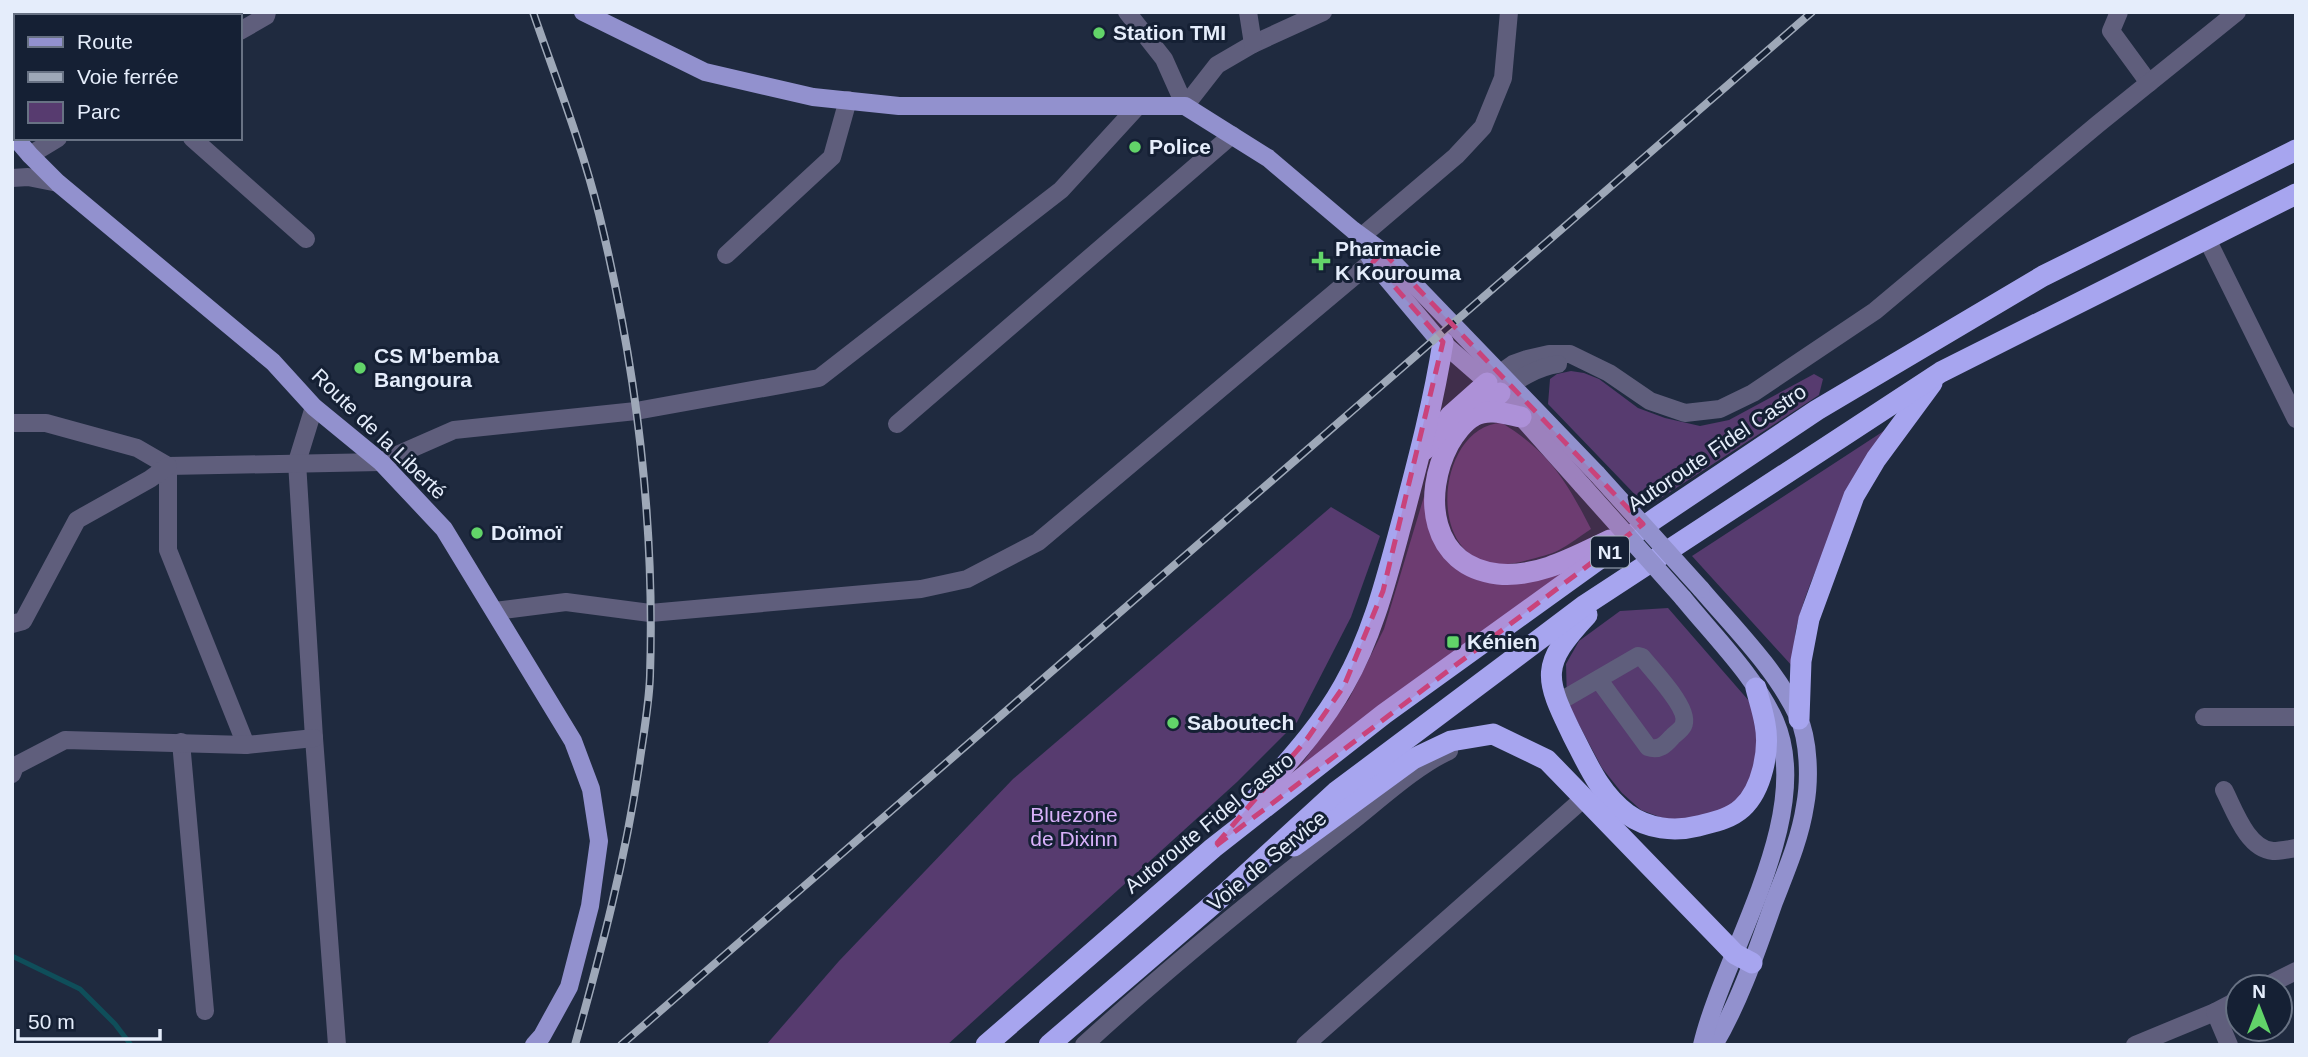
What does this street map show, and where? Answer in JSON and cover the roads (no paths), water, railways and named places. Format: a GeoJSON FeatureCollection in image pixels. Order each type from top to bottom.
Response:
{"type":"FeatureCollection","features":[{"type":"Feature","properties":{"kind":"highway","name":"Autoroute Fidel Castro"},"geometry":{"type":"LineString","coordinates":[[986,1045],[1213,848],[1384,714],[1656,518],[1816,410],[2043,276],[2296,150]]}},
{"type":"Feature","properties":{"kind":"highway","name":"N1"},"geometry":{"type":"LineString","coordinates":[[1049,1045],[1226,893],[1336,792],[1585,605],[1941,372],[2296,194]]}},
{"type":"Feature","properties":{"kind":"highway"},"geometry":{"type":"LineString","coordinates":[[1213,848],[1307,739],[1344,686],[1363,645],[1383,591],[1419,457],[1437,383],[1443,342]]}},
{"type":"Feature","properties":{"kind":"highway"},"geometry":{"type":"LineString","coordinates":[[1799,719],[1801,661],[1809,619],[1854,496],[1876,460],[1941,372]]}},
{"type":"Feature","properties":{"kind":"highway"},"geometry":{"type":"LineString","coordinates":[[1500,383],[1454,435],[1440,461],[1433,501],[1445,542],[1458,556],[1477,568],[1499,574],[1551,567],[1656,518]]}},
{"type":"Feature","properties":{"kind":"highway"},"geometry":{"type":"LineString","coordinates":[[1419,457],[1451,415],[1500,383]]}},
{"type":"Feature","properties":{"kind":"highway"},"geometry":{"type":"LineString","coordinates":[[1473,416],[1488,412],[1521,417]]}},
{"type":"Feature","properties":{"kind":"highway"},"geometry":{"type":"LineString","coordinates":[[1618,584],[1568,635],[1551,667],[1551,685],[1557,703],[1598,786],[1628,815],[1657,827],[1680,831],[1723,820],[1742,809],[1754,792],[1764,764],[1766,727],[1756,688]]}},
{"type":"Feature","properties":{"kind":"highway"},"geometry":{"type":"LineString","coordinates":[[1226,893],[1413,759],[1451,741],[1493,734],[1547,760],[1744,958]]}},
{"type":"Feature","properties":{"kind":"main road"},"geometry":{"type":"LineString","coordinates":[[583,12],[608,18],[705,72],[813,97],[899,106],[1185,106],[1268,158],[1357,233],[1500,383],[1597,474],[1776,677],[1799,719],[1808,765],[1805,806],[1794,849],[1744,958],[1708,1018],[1702,1045]]}},
{"type":"Feature","properties":{"kind":"main road","name":"Route de la Liberté"},"geometry":{"type":"LineString","coordinates":[[17,140],[58,183],[273,362],[314,407],[381,462],[444,529],[572,741],[591,789],[599,841],[590,905],[569,987],[542,1036],[534,1045]]}},
{"type":"Feature","properties":{"kind":"main road"},"geometry":{"type":"LineString","coordinates":[[1378,257],[1436,337],[1500,383],[1521,417],[1683,598],[1756,688],[1775,721],[1785,754],[1785,797],[1724,1028],[1714,1045]]}},
{"type":"Feature","properties":{"kind":"street"},"geometry":{"type":"LineString","coordinates":[[242,30],[266,16],[267,12]]}},
{"type":"Feature","properties":{"kind":"street"},"geometry":{"type":"LineString","coordinates":[[1127,12],[1164,59],[1185,106],[1217,65],[1253,44],[1323,12]]}},
{"type":"Feature","properties":{"kind":"street"},"geometry":{"type":"LineString","coordinates":[[1248,12],[1253,44]]}},
{"type":"Feature","properties":{"kind":"street"},"geometry":{"type":"LineString","coordinates":[[1357,233],[1456,156],[1483,127],[1503,78],[1509,12]]}},
{"type":"Feature","properties":{"kind":"street"},"geometry":{"type":"LineString","coordinates":[[2119,12],[2111,31],[2149,83]]}},
{"type":"Feature","properties":{"kind":"street"},"geometry":{"type":"LineString","coordinates":[[1500,383],[1539,368],[1583,361],[1609,373],[1650,401],[1685,413],[1720,410],[1753,393],[1875,311],[2237,12]]}},
{"type":"Feature","properties":{"kind":"street"},"geometry":{"type":"LineString","coordinates":[[726,254],[832,157],[848,100]]}},
{"type":"Feature","properties":{"kind":"street"},"geometry":{"type":"LineString","coordinates":[[12,423],[46,423],[137,449],[168,466],[381,462],[454,430],[636,411],[819,378],[1061,190],[1137,107]]}},
{"type":"Feature","properties":{"kind":"street"},"geometry":{"type":"LineString","coordinates":[[897,424],[1232,135]]}},
{"type":"Feature","properties":{"kind":"street"},"geometry":{"type":"LineString","coordinates":[[30,156],[55,140]]}},
{"type":"Feature","properties":{"kind":"street"},"geometry":{"type":"LineString","coordinates":[[194,140],[306,239]]}},
{"type":"Feature","properties":{"kind":"street"},"geometry":{"type":"LineString","coordinates":[[12,178],[28,177],[58,183]]}},
{"type":"Feature","properties":{"kind":"street"},"geometry":{"type":"LineString","coordinates":[[2207,239],[2296,419]]}},
{"type":"Feature","properties":{"kind":"street"},"geometry":{"type":"LineString","coordinates":[[495,611],[566,602],[650,613],[921,589],[967,579],[1038,541],[1378,257]]}},
{"type":"Feature","properties":{"kind":"street"},"geometry":{"type":"LineString","coordinates":[[314,407],[297,462],[337,1045]]}},
{"type":"Feature","properties":{"kind":"street"},"geometry":{"type":"LineString","coordinates":[[12,624],[23,621],[77,520],[168,466]]}},
{"type":"Feature","properties":{"kind":"street"},"geometry":{"type":"LineString","coordinates":[[168,466],[167,550],[246,745]]}},
{"type":"Feature","properties":{"kind":"street"},"geometry":{"type":"LineString","coordinates":[[1557,703],[1599,680],[1634,656],[1642,657],[1681,706],[1685,716],[1684,725],[1664,746],[1654,749],[1648,747],[1599,680]]}},
{"type":"Feature","properties":{"kind":"street"},"geometry":{"type":"LineString","coordinates":[[2204,717],[2296,717]]}},
{"type":"Feature","properties":{"kind":"street","name":"Voie de Service"},"geometry":{"type":"LineString","coordinates":[[1084,1045],[1143,991],[1290,870],[1423,766],[1444,753],[1493,734]]}},
{"type":"Feature","properties":{"kind":"street"},"geometry":{"type":"LineString","coordinates":[[12,774],[15,766],[65,740],[246,745],[314,738]]}},
{"type":"Feature","properties":{"kind":"street"},"geometry":{"type":"LineString","coordinates":[[181,742],[205,1011]]}},
{"type":"Feature","properties":{"kind":"street"},"geometry":{"type":"LineString","coordinates":[[2224,790],[2249,836],[2260,846],[2272,851],[2296,848]]}},
{"type":"Feature","properties":{"kind":"street"},"geometry":{"type":"LineString","coordinates":[[1305,1045],[1583,799]]}},
{"type":"Feature","properties":{"kind":"street"},"geometry":{"type":"LineString","coordinates":[[2135,1045],[2224,1007]]}},
{"type":"Feature","properties":{"kind":"street"},"geometry":{"type":"LineString","coordinates":[[2215,1012],[2229,1045]]}},
{"type":"Feature","properties":{"kind":"waterway"},"geometry":{"type":"LineString","coordinates":[[12,956],[80,989],[115,1024],[131,1045]]}},
{"type":"Feature","properties":{"kind":"railway"},"geometry":{"type":"LineString","coordinates":[[533,12],[585,163],[612,271],[633,386],[646,502],[649,560],[650,676],[639,766],[612,906],[575,1045]]}},
{"type":"Feature","properties":{"kind":"railway"},"geometry":{"type":"LineString","coordinates":[[621,1045],[1812,12]]}},
{"type":"Feature","properties":{"kind":"place","name":"Station TMI"},"geometry":{"type":"Point","coordinates":[1099,33]}},
{"type":"Feature","properties":{"kind":"place","name":"Police"},"geometry":{"type":"Point","coordinates":[1135,147]}},
{"type":"Feature","properties":{"kind":"place","name":"Pharmacie K Kourouma"},"geometry":{"type":"Point","coordinates":[1321,261]}},
{"type":"Feature","properties":{"kind":"place","name":"CS M'bemba Bangoura"},"geometry":{"type":"Point","coordinates":[360,368]}},
{"type":"Feature","properties":{"kind":"place","name":"Doïmoï"},"geometry":{"type":"Point","coordinates":[477,533]}},
{"type":"Feature","properties":{"kind":"place","name":"Kénien"},"geometry":{"type":"Point","coordinates":[1453,642]}},
{"type":"Feature","properties":{"kind":"place","name":"Saboutech"},"geometry":{"type":"Point","coordinates":[1173,723]}},
{"type":"Feature","properties":{"kind":"park label","name":"Bluezone de Dixinn"},"geometry":{"type":"Point","coordinates":[1074,827]}}]}
